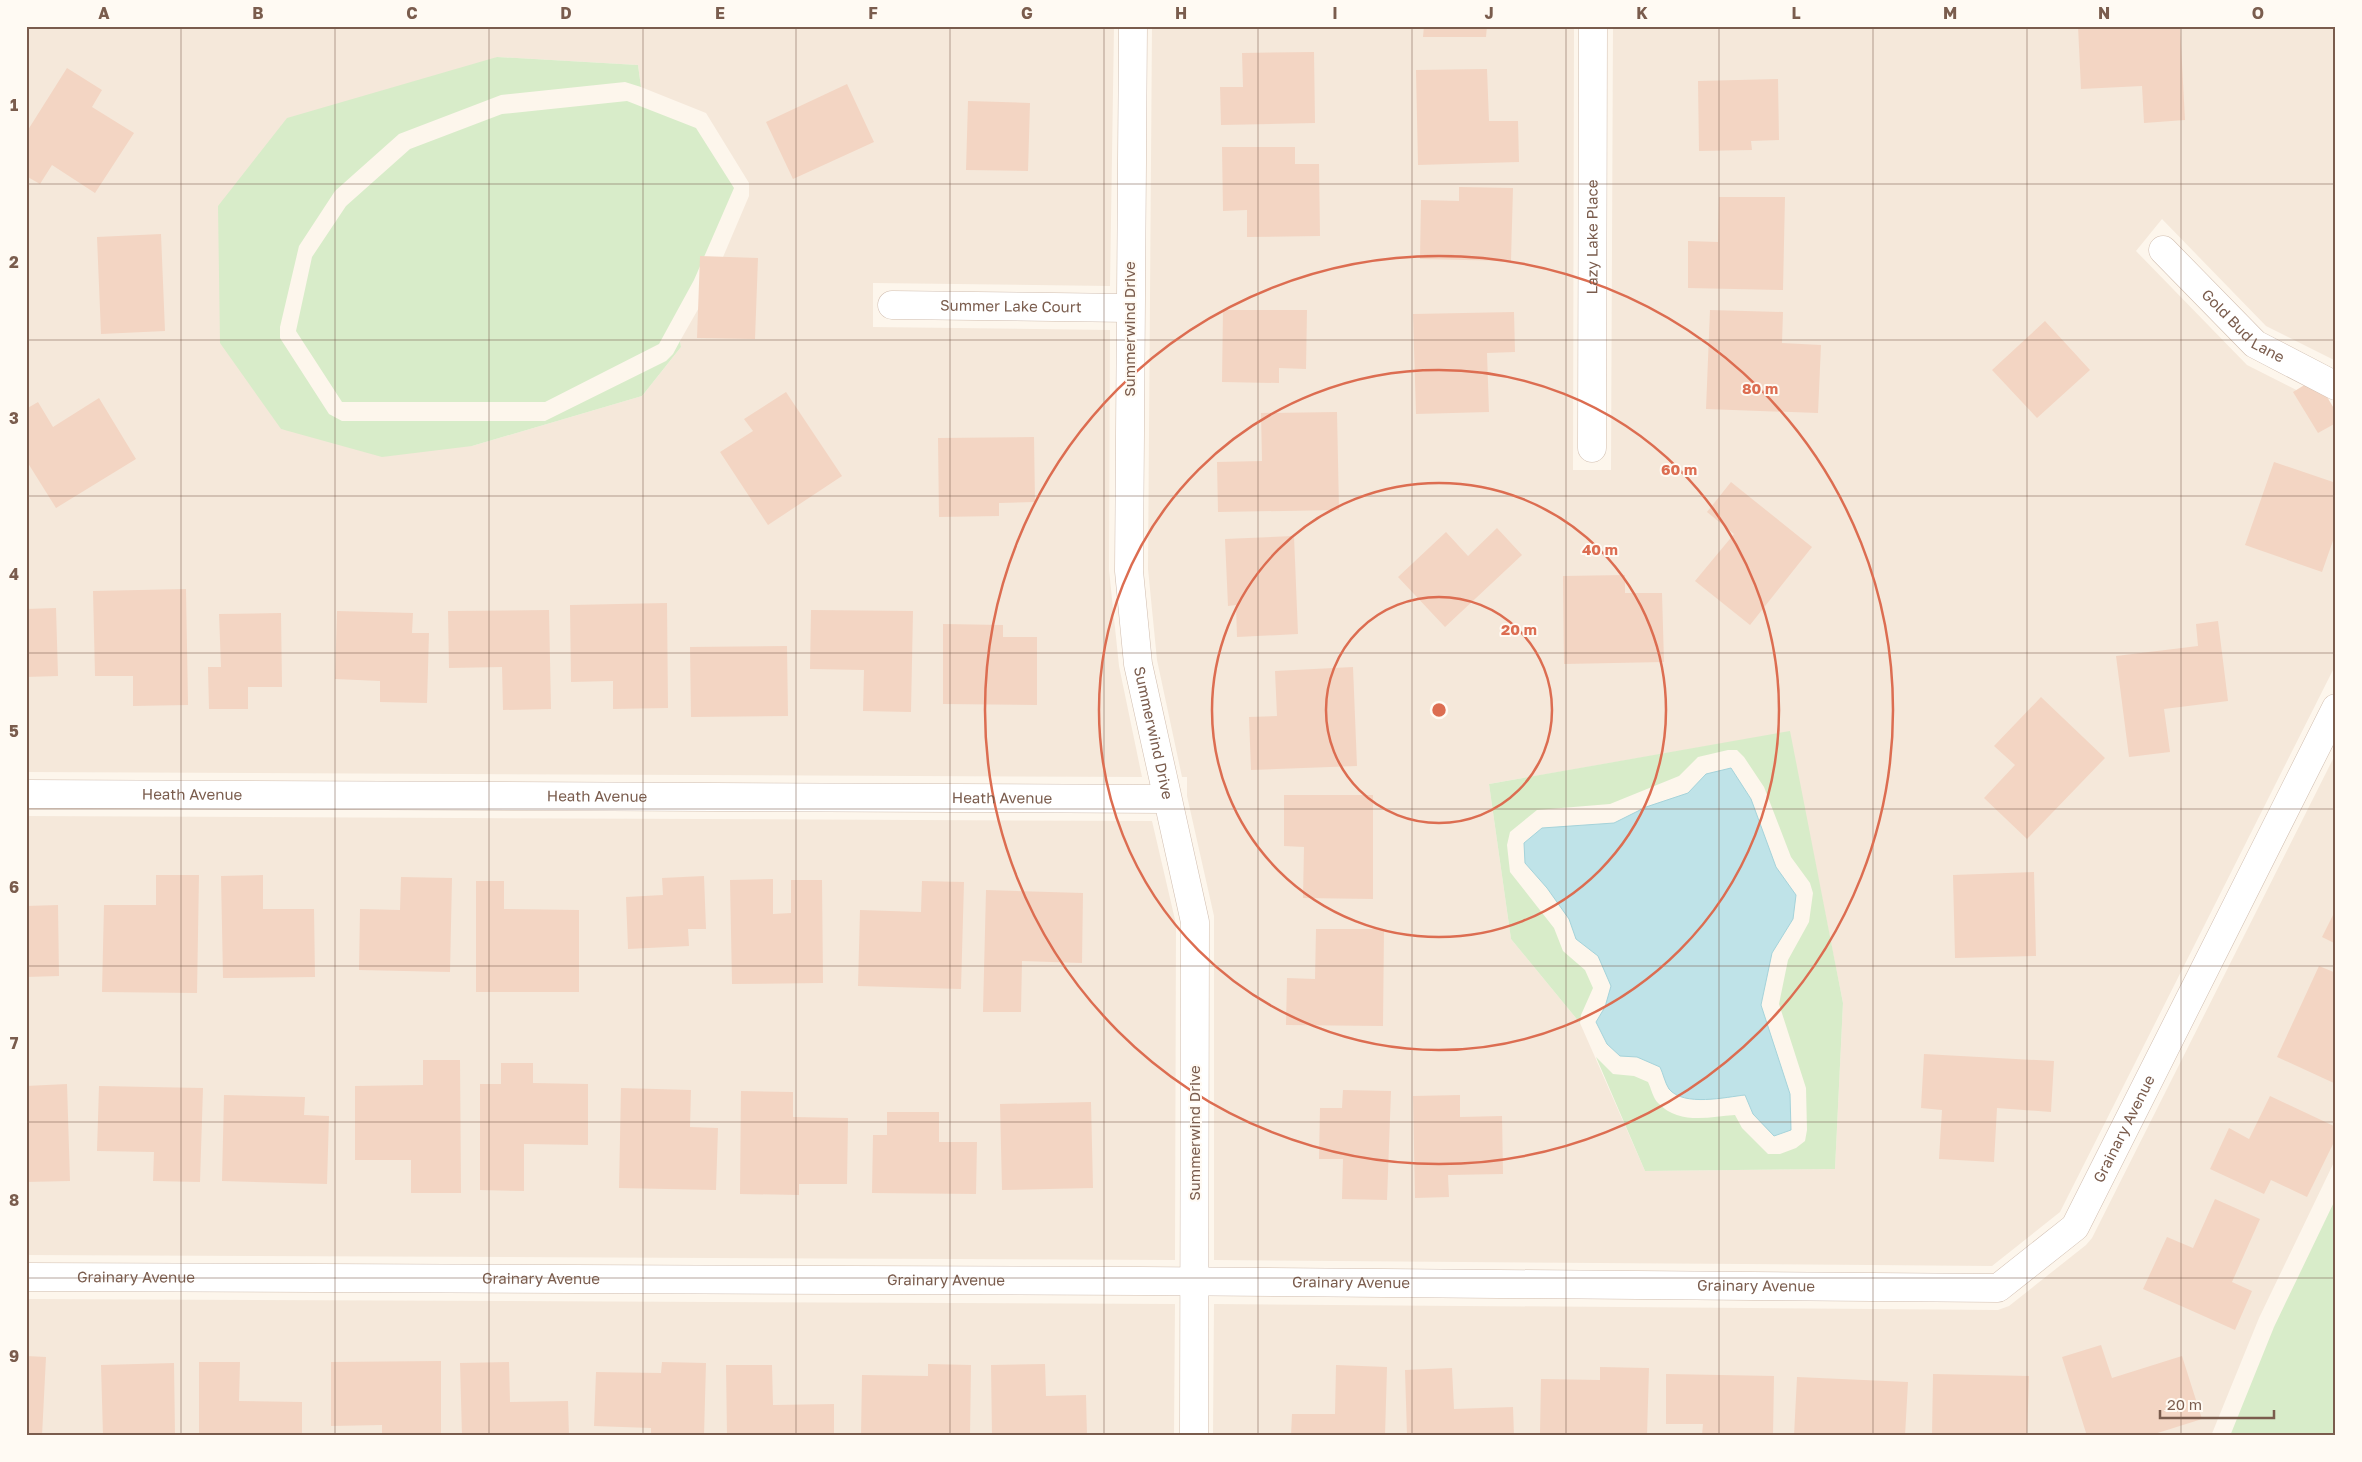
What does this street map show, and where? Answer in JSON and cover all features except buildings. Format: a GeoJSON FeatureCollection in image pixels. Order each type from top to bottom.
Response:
{"type":"FeatureCollection","features":[{"type":"Feature","properties":{"kind":"street","name":"Summerwind Drive"},"geometry":{"type":"LineString","coordinates":[[1133,26],[1129,308],[1129,571],[1138,664],[1195,922],[1194,1436]]}},
{"type":"Feature","properties":{"kind":"street","name":"Lazy Lake Place"},"geometry":{"type":"LineString","coordinates":[[1592,448],[1593,26]]}},
{"type":"Feature","properties":{"kind":"street","name":"Gold Bud Lane"},"geometry":{"type":"LineString","coordinates":[[2163,250],[2255,344],[2336,386]]}},
{"type":"Feature","properties":{"kind":"street","name":"Summer Lake Court"},"geometry":{"type":"LineString","coordinates":[[892,306],[1129,308]]}},
{"type":"Feature","properties":{"kind":"street","name":"Grainary Avenue"},"geometry":{"type":"LineString","coordinates":[[26,1277],[1194,1282],[1998,1288],[2075,1227],[2336,708]]}},
{"type":"Feature","properties":{"kind":"street","name":"Heath Avenue"},"geometry":{"type":"LineString","coordinates":[[26,794],[1167,799]]}},
{"type":"Feature","properties":{"kind":"shaded area"},"geometry":{"type":"Polygon","coordinates":[[[26,26],[1114,26],[1110,286],[873,283],[873,327],[1110,330],[1109,570],[1119,666],[1142,777],[26,772],[26,26]],[[497,57],[218,206],[281,429],[472,446],[642,396],[681,347],[680,341],[709,290],[749,196],[749,183],[706,113],[641,87],[638,65],[497,57]]]}},
{"type":"Feature","properties":{"kind":"shaded area"},"geometry":{"type":"Polygon","coordinates":[[[1152,26],[1574,26],[1573,470],[1611,470],[1613,26],[2336,26],[2336,361],[2266,326],[2162,219],[2136,251],[2247,365],[2336,410],[2336,664],[2060,1212],[1992,1266],[1214,1260],[1214,916],[1187,796],[1187,777],[1182,777],[1157,660],[1148,569],[1152,26]],[[1789,732],[1489,784],[1511,939],[1580,1023],[1645,1171],[1835,1169],[1843,1003],[1789,732]]]}},
{"type":"Feature","properties":{"kind":"shaded area"},"geometry":{"type":"Polygon","coordinates":[[[2336,753],[2336,1158],[2259,1318],[2211,1436],[1213,1436],[1214,1304],[1998,1310],[2009,1306],[2086,1245],[2092,1238],[2336,753]]]}},
{"type":"Feature","properties":{"kind":"shaded area"},"geometry":{"type":"Polygon","coordinates":[[[26,816],[1152,821],[1176,924],[1175,1260],[26,1255],[26,816]]]}},
{"type":"Feature","properties":{"kind":"shaded area"},"geometry":{"type":"Polygon","coordinates":[[[26,1299],[1175,1304],[1174,1436],[26,1436],[26,1299]]]}},
{"type":"Feature","properties":{"kind":"green space"},"geometry":{"type":"Polygon","coordinates":[[[497,57],[638,65],[641,87],[625,82],[501,95],[399,134],[335,191],[299,246],[280,327],[280,338],[329,414],[342,421],[545,421],[666,361],[673,354],[680,341],[681,347],[642,396],[472,446],[382,457],[281,429],[220,343],[218,206],[287,118],[497,57]]]}},
{"type":"Feature","properties":{"kind":"green space"},"geometry":{"type":"Polygon","coordinates":[[[627,101],[696,128],[734,188],[694,280],[659,344],[545,402],[342,402],[296,331],[312,257],[346,206],[410,149],[502,114],[627,101]]]}},
{"type":"Feature","properties":{"kind":"green space"},"geometry":{"type":"Polygon","coordinates":[[[1790,731],[1843,1003],[1835,1169],[1645,1171],[1596,1057],[1613,1074],[1634,1076],[1648,1082],[1653,1096],[1658,1103],[1666,1110],[1675,1114],[1695,1118],[1735,1115],[1742,1128],[1768,1154],[1780,1154],[1796,1148],[1805,1141],[1807,1130],[1806,1088],[1779,1004],[1788,960],[1809,922],[1813,893],[1810,883],[1791,857],[1764,787],[1744,757],[1737,750],[1728,750],[1698,757],[1679,776],[1610,804],[1537,810],[1510,832],[1507,845],[1510,872],[1554,928],[1563,951],[1585,970],[1593,988],[1581,1015],[1580,1023],[1511,939],[1489,784],[1790,731]]]}},
{"type":"Feature","properties":{"kind":"green space"},"geometry":{"type":"Polygon","coordinates":[[[2336,1198],[2336,1436],[2230,1436],[2274,1327],[2336,1198]]]}},
{"type":"Feature","properties":{"kind":"water"},"geometry":{"type":"Polygon","coordinates":[[[1731,768],[1751,799],[1776,867],[1796,895],[1793,919],[1772,953],[1761,1005],[1790,1094],[1791,1130],[1774,1136],[1753,1114],[1745,1095],[1706,1100],[1676,1095],[1666,1084],[1660,1067],[1637,1057],[1620,1056],[1607,1044],[1596,1022],[1605,1007],[1611,986],[1598,956],[1576,939],[1569,919],[1547,888],[1525,863],[1524,843],[1542,828],[1614,823],[1646,807],[1688,793],[1706,774],[1731,768]]]}}]}
